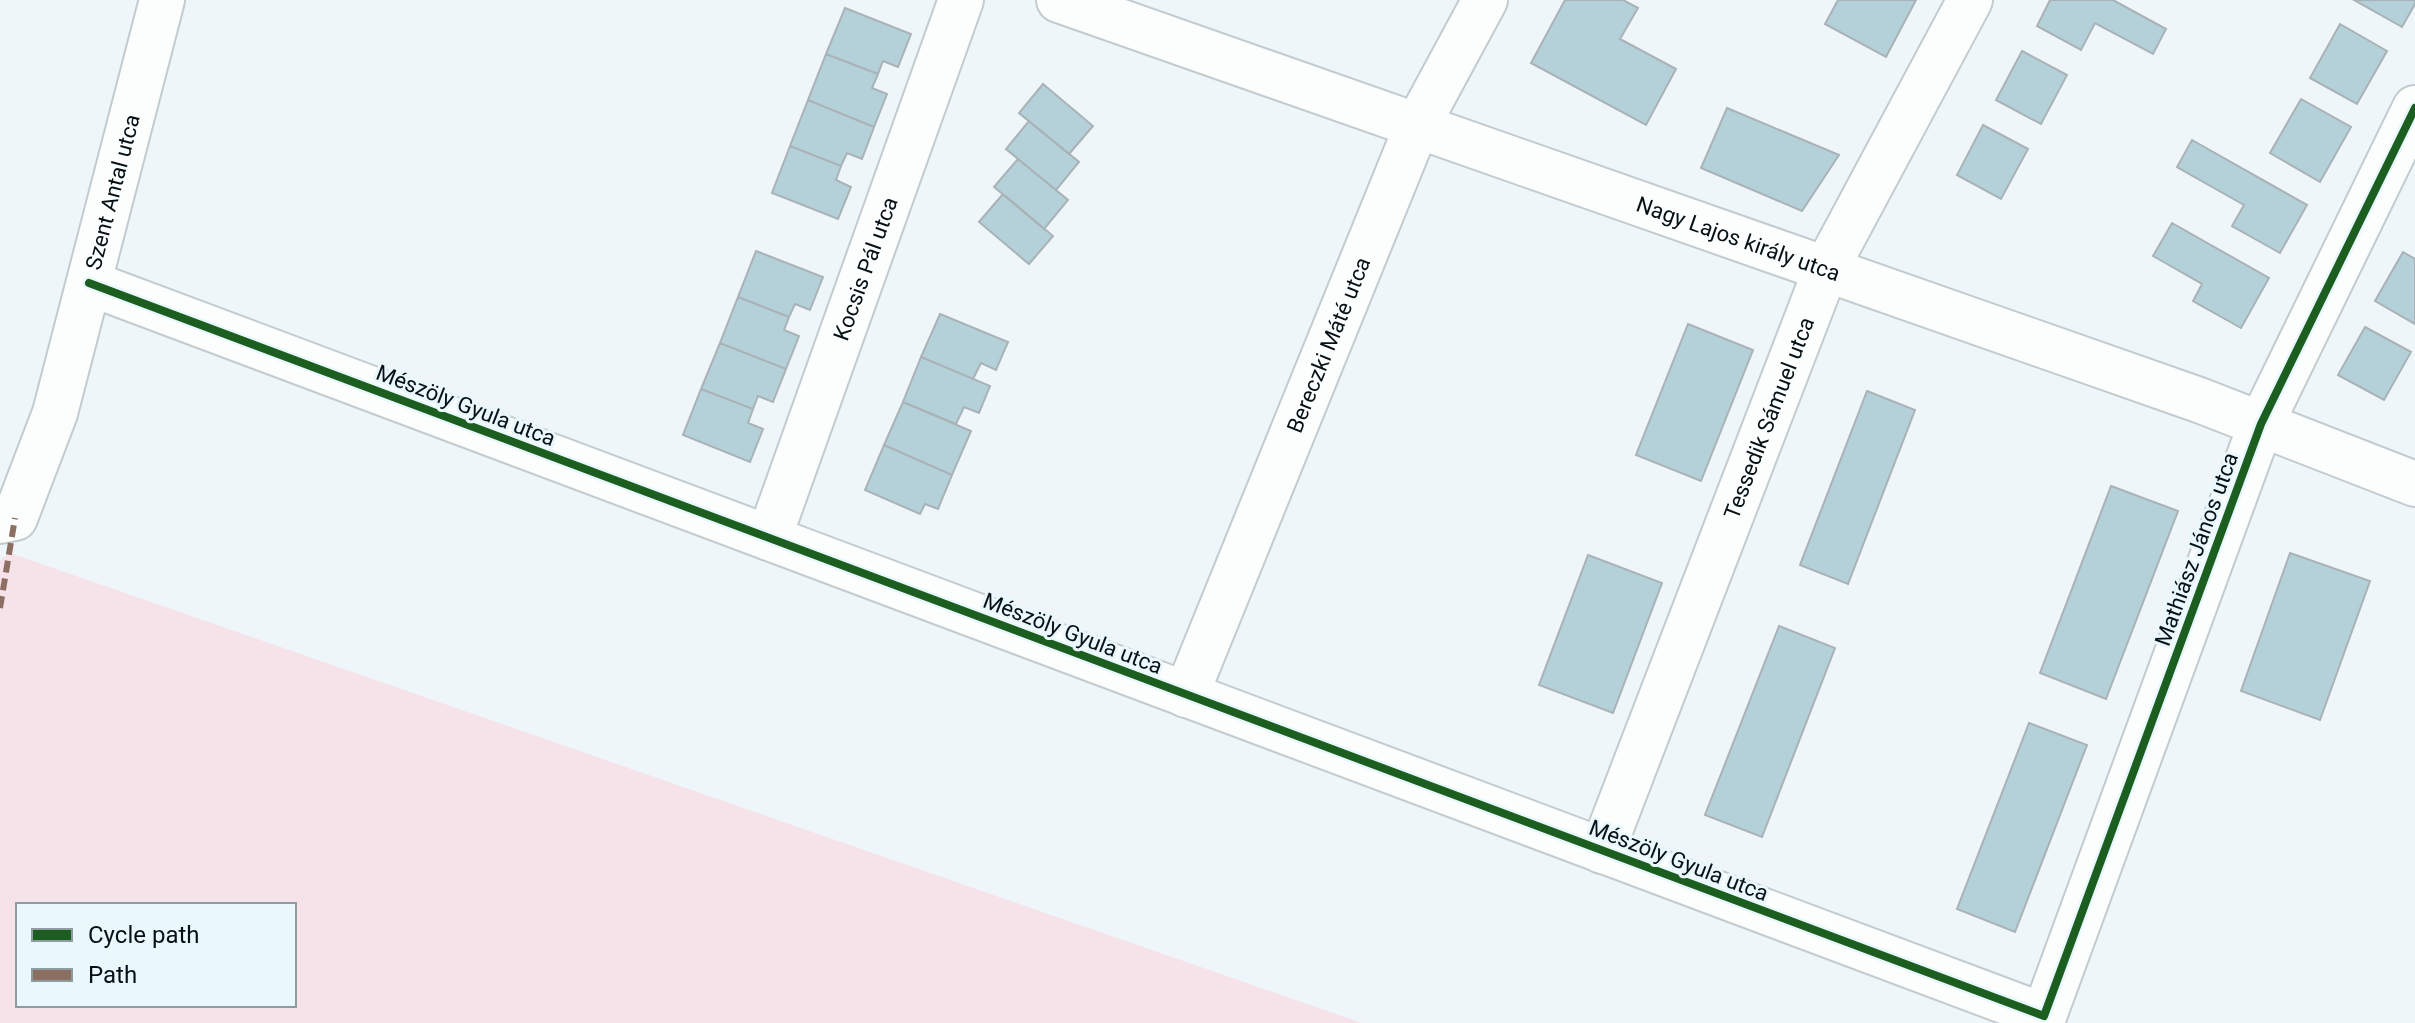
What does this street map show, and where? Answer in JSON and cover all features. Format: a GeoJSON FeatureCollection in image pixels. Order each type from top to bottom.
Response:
{"type":"FeatureCollection","features":[{"type":"Feature","properties":{"kind":"street","name":"Szent Antal utca"},"geometry":{"type":"LineString","coordinates":[[8,519],[55,413],[162,0]]}},
{"type":"Feature","properties":{"kind":"street","name":"Kocsis Pál utca"},"geometry":{"type":"LineString","coordinates":[[769,538],[961,0]]}},
{"type":"Feature","properties":{"kind":"street","name":"Nagy Lajos király utca"},"geometry":{"type":"LineString","coordinates":[[1059,0],[2199,400],[2415,484]]}},
{"type":"Feature","properties":{"kind":"street","name":"Bereczki Máté utca"},"geometry":{"type":"LineString","coordinates":[[1186,695],[1417,126],[1485,0]]}},
{"type":"Feature","properties":{"kind":"street","name":"Tessedik Sámuel utca"},"geometry":{"type":"LineString","coordinates":[[1602,851],[1826,269],[1970,0]]}},
{"type":"Feature","properties":{"kind":"street","name":"Mathiász János utca"},"geometry":{"type":"LineString","coordinates":[[2044,1016],[2261,424],[2415,108]]}},
{"type":"Feature","properties":{"kind":"street","name":"Mészöly Gyula utca"},"geometry":{"type":"LineString","coordinates":[[89,283],[2044,1016]]}},
{"type":"Feature","properties":{"kind":"shaded area"},"geometry":{"type":"Polygon","coordinates":[[[10,553],[1362,1023],[0,1023],[0,560],[10,553]]]}},
{"type":"Feature","properties":{"kind":"building"},"geometry":{"type":"Polygon","coordinates":[[[1565,0],[1623,0],[1638,8],[1620,39],[1676,69],[1646,125],[1531,63],[1565,0]]]}},
{"type":"Feature","properties":{"kind":"building"},"geometry":{"type":"Polygon","coordinates":[[[1838,0],[1916,0],[1886,57],[1825,24],[1838,0]]]}},
{"type":"Feature","properties":{"kind":"building"},"geometry":{"type":"Polygon","coordinates":[[[2050,0],[2113,0],[2166,29],[2153,54],[2095,23],[2081,50],[2037,26],[2050,0]]]}},
{"type":"Feature","properties":{"kind":"building"},"geometry":{"type":"Polygon","coordinates":[[[2354,0],[2415,0],[2415,4],[2402,27],[2354,0]]]}},
{"type":"Feature","properties":{"kind":"building"},"geometry":{"type":"Polygon","coordinates":[[[845,8],[911,34],[898,67],[883,61],[878,74],[826,54],[845,8]]]}},
{"type":"Feature","properties":{"kind":"building"},"geometry":{"type":"Polygon","coordinates":[[[2340,24],[2387,51],[2357,104],[2310,78],[2340,24]]]}},
{"type":"Feature","properties":{"kind":"building"},"geometry":{"type":"Polygon","coordinates":[[[2022,51],[2067,75],[2041,124],[1996,100],[2022,51]]]}},
{"type":"Feature","properties":{"kind":"building"},"geometry":{"type":"Polygon","coordinates":[[[826,54],[878,74],[872,88],[887,94],[874,127],[808,100],[826,54]]]}},
{"type":"Feature","properties":{"kind":"building"},"geometry":{"type":"Polygon","coordinates":[[[1043,84],[1093,126],[1069,154],[1019,113],[1043,84]]]}},
{"type":"Feature","properties":{"kind":"building"},"geometry":{"type":"Polygon","coordinates":[[[2301,99],[2351,127],[2320,182],[2270,153],[2301,99]]]}},
{"type":"Feature","properties":{"kind":"building"},"geometry":{"type":"Polygon","coordinates":[[[808,100],[874,127],[862,159],[847,153],[841,166],[790,146],[808,100]]]}},
{"type":"Feature","properties":{"kind":"building"},"geometry":{"type":"Polygon","coordinates":[[[1727,108],[1839,155],[1802,211],[1701,168],[1727,108]]]}},
{"type":"Feature","properties":{"kind":"building"},"geometry":{"type":"Polygon","coordinates":[[[1029,121],[1079,162],[1056,190],[1006,149],[1029,121]]]}},
{"type":"Feature","properties":{"kind":"building"},"geometry":{"type":"Polygon","coordinates":[[[1983,125],[2028,149],[2001,199],[1957,175],[1983,125]]]}},
{"type":"Feature","properties":{"kind":"building"},"geometry":{"type":"Polygon","coordinates":[[[2192,140],[2307,205],[2280,253],[2232,226],[2244,205],[2177,167],[2192,140]]]}},
{"type":"Feature","properties":{"kind":"building"},"geometry":{"type":"Polygon","coordinates":[[[790,146],[841,166],[836,180],[851,187],[838,219],[772,193],[790,146]]]}},
{"type":"Feature","properties":{"kind":"building"},"geometry":{"type":"Polygon","coordinates":[[[1018,159],[1068,200],[1044,229],[994,187],[1018,159]]]}},
{"type":"Feature","properties":{"kind":"building"},"geometry":{"type":"Polygon","coordinates":[[[1003,194],[1053,236],[1029,264],[979,222],[1003,194]]]}},
{"type":"Feature","properties":{"kind":"building"},"geometry":{"type":"Polygon","coordinates":[[[2172,223],[2269,278],[2241,328],[2193,301],[2202,284],[2153,256],[2172,223]]]}},
{"type":"Feature","properties":{"kind":"building"},"geometry":{"type":"Polygon","coordinates":[[[756,251],[823,277],[810,310],[795,304],[789,317],[738,297],[756,251]]]}},
{"type":"Feature","properties":{"kind":"building"},"geometry":{"type":"Polygon","coordinates":[[[2403,252],[2415,259],[2415,324],[2375,301],[2403,252]]]}},
{"type":"Feature","properties":{"kind":"building"},"geometry":{"type":"Polygon","coordinates":[[[738,297],[789,317],[784,330],[799,336],[786,369],[720,343],[738,297]]]}},
{"type":"Feature","properties":{"kind":"building"},"geometry":{"type":"Polygon","coordinates":[[[940,314],[1008,342],[996,370],[981,363],[973,379],[921,357],[940,314]]]}},
{"type":"Feature","properties":{"kind":"building"},"geometry":{"type":"Polygon","coordinates":[[[1688,324],[1753,350],[1701,481],[1636,455],[1688,324]]]}},
{"type":"Feature","properties":{"kind":"building"},"geometry":{"type":"Polygon","coordinates":[[[2365,327],[2411,352],[2384,400],[2338,375],[2365,327]]]}},
{"type":"Feature","properties":{"kind":"building"},"geometry":{"type":"Polygon","coordinates":[[[720,343],[786,369],[773,402],[758,396],[753,409],[701,389],[720,343]]]}},
{"type":"Feature","properties":{"kind":"building"},"geometry":{"type":"Polygon","coordinates":[[[921,357],[990,386],[979,413],[964,407],[956,424],[903,402],[921,357]]]}},
{"type":"Feature","properties":{"kind":"building"},"geometry":{"type":"Polygon","coordinates":[[[701,389],[753,409],[748,423],[763,429],[750,462],[683,435],[701,389]]]}},
{"type":"Feature","properties":{"kind":"building"},"geometry":{"type":"Polygon","coordinates":[[[1867,391],[1915,410],[1848,584],[1800,565],[1867,391]]]}},
{"type":"Feature","properties":{"kind":"building"},"geometry":{"type":"Polygon","coordinates":[[[903,402],[971,431],[952,475],[884,445],[903,402]]]}},
{"type":"Feature","properties":{"kind":"building"},"geometry":{"type":"Polygon","coordinates":[[[884,445],[952,475],[938,509],[925,504],[920,514],[865,490],[884,445]]]}},
{"type":"Feature","properties":{"kind":"building"},"geometry":{"type":"Polygon","coordinates":[[[2111,486],[2178,511],[2106,699],[2040,673],[2111,486]]]}},
{"type":"Feature","properties":{"kind":"building"},"geometry":{"type":"Polygon","coordinates":[[[2290,553],[2370,581],[2320,720],[2241,691],[2290,553]]]}},
{"type":"Feature","properties":{"kind":"building"},"geometry":{"type":"Polygon","coordinates":[[[1588,555],[1662,583],[1613,713],[1539,685],[1588,555]]]}},
{"type":"Feature","properties":{"kind":"building"},"geometry":{"type":"Polygon","coordinates":[[[1779,626],[1835,648],[1762,837],[1705,815],[1779,626]]]}},
{"type":"Feature","properties":{"kind":"building"},"geometry":{"type":"Polygon","coordinates":[[[2029,723],[2087,745],[2015,932],[1957,909],[2029,723]]]}},
{"type":"Feature","properties":{"kind":"marked path"},"geometry":{"type":"LineString","coordinates":[[0,608],[15,518]]}},
{"type":"Feature","properties":{"kind":"cycle path"},"geometry":{"type":"LineString","coordinates":[[89,283],[2044,1016],[2261,424],[2415,108]]}}]}
